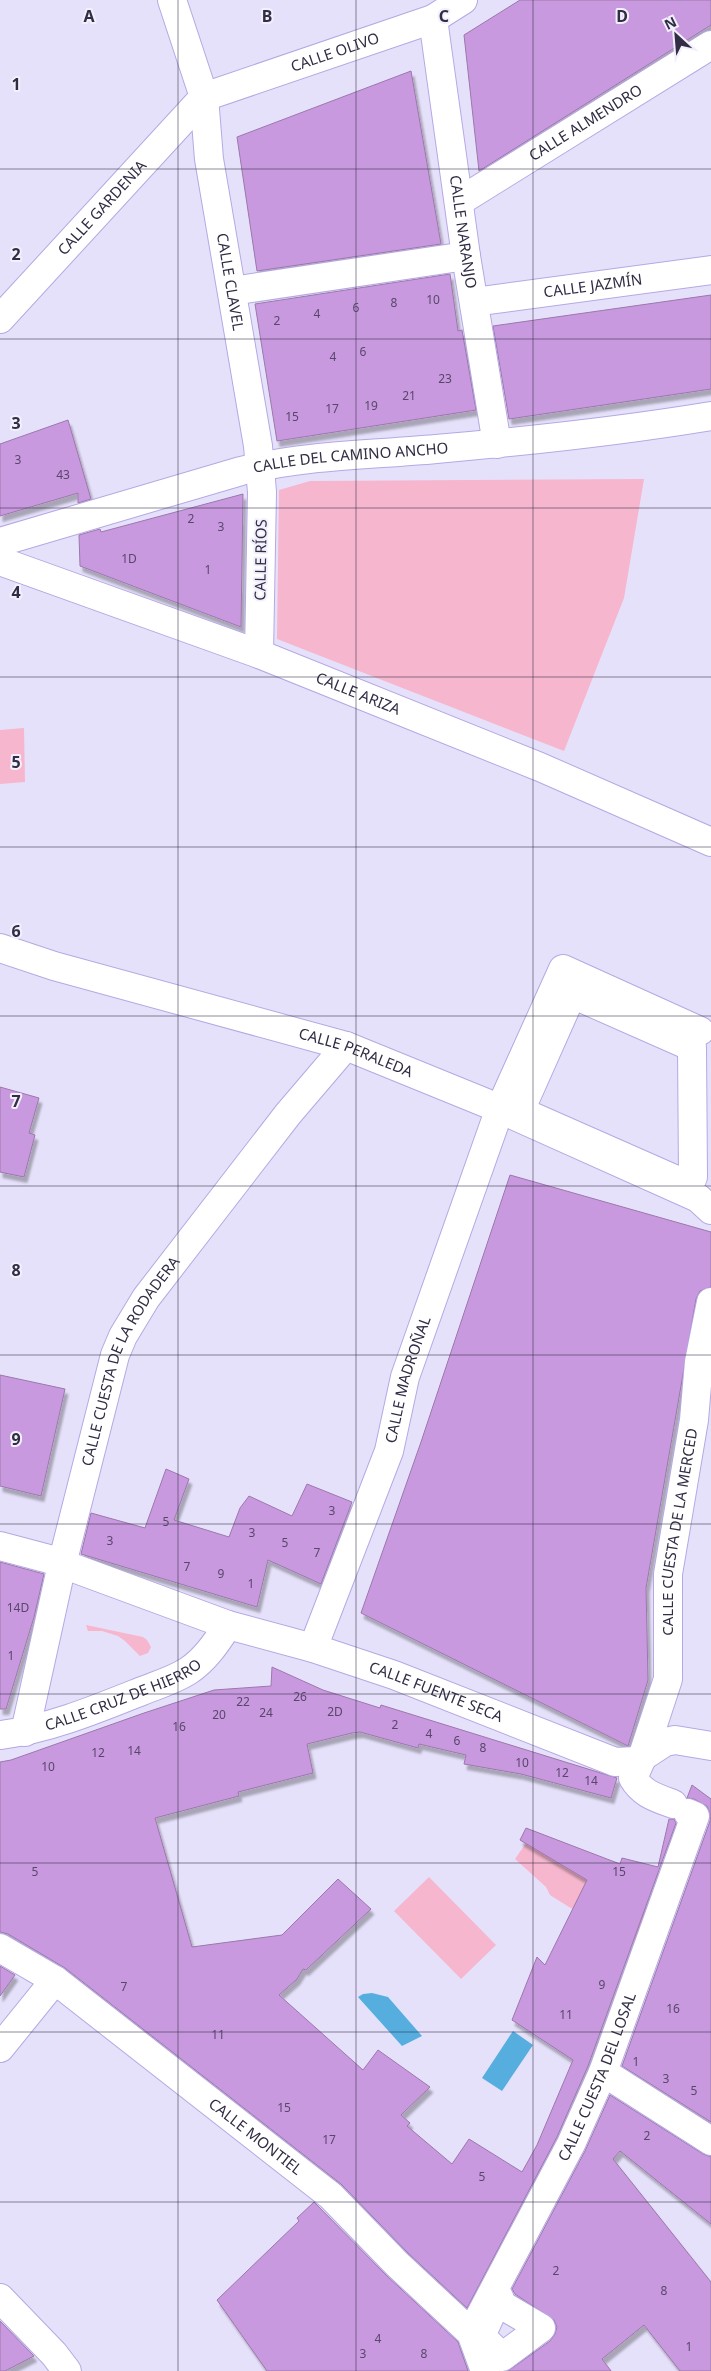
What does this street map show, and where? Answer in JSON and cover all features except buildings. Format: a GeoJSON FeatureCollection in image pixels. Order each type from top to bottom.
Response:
{"type":"FeatureCollection","features":[{"type":"Feature","properties":{"kind":"street","name":"CALLE CLAVEL"},"geometry":{"type":"LineString","coordinates":[[172,0],[204,97],[209,159],[260,466]]}},
{"type":"Feature","properties":{"kind":"street","name":"CALLE OLIVO"},"geometry":{"type":"LineString","coordinates":[[204,97],[433,19],[463,0]]}},
{"type":"Feature","properties":{"kind":"street","name":"CALLE NARANJO"},"geometry":{"type":"LineString","coordinates":[[433,19],[460,201],[466,256],[497,444]]}},
{"type":"Feature","properties":{"kind":"street","name":"CALLE ALMENDRO"},"geometry":{"type":"LineString","coordinates":[[460,201],[711,45]]}},
{"type":"Feature","properties":{"kind":"street","name":"CALLE GARDENIA"},"geometry":{"type":"LineString","coordinates":[[0,319],[204,97]]}},
{"type":"Feature","properties":{"kind":"street"},"geometry":{"type":"LineString","coordinates":[[232,291],[466,256]]}},
{"type":"Feature","properties":{"kind":"street","name":"CALLE JAZMÍN"},"geometry":{"type":"LineString","coordinates":[[474,302],[711,270]]}},
{"type":"Feature","properties":{"kind":"street","name":"CALLE DEL CAMINO ANCHO"},"geometry":{"type":"LineString","coordinates":[[0,542],[260,466],[280,462],[497,444],[654,425],[711,416]]}},
{"type":"Feature","properties":{"kind":"street","name":"CALLE RÍOS"},"geometry":{"type":"LineString","coordinates":[[259,654],[262,492],[260,466]]}},
{"type":"Feature","properties":{"kind":"street","name":"CALLE ARIZA"},"geometry":{"type":"LineString","coordinates":[[0,561],[259,654],[540,767],[711,842]]}},
{"type":"Feature","properties":{"kind":"street","name":"CALLE PERALEDA"},"geometry":{"type":"LineString","coordinates":[[0,948],[54,966],[346,1046],[486,1103],[704,1204]]}},
{"type":"Feature","properties":{"kind":"street","name":"CALLE MADROÑAL"},"geometry":{"type":"LineString","coordinates":[[313,1648],[389,1451],[405,1377],[500,1111],[563,969],[707,1019]]}},
{"type":"Feature","properties":{"kind":"street"},"geometry":{"type":"LineString","coordinates":[[572,994],[692,1047],[693,1177],[681,1182],[520,1111],[572,994]]}},
{"type":"Feature","properties":{"kind":"street"},"geometry":{"type":"LineString","coordinates":[[704,1204],[707,1019]]}},
{"type":"Feature","properties":{"kind":"street","name":"CALLE CUESTA DE LA RODADERA"},"geometry":{"type":"LineString","coordinates":[[12,1733],[62,1564],[115,1355],[123,1336],[146,1298],[288,1114],[346,1046]]}},
{"type":"Feature","properties":{"kind":"street","name":"CALLE CUESTA DE LA MERCED"},"geometry":{"type":"LineString","coordinates":[[642,1758],[668,1679],[668,1574],[705,1363],[711,1302]]}},
{"type":"Feature","properties":{"kind":"street","name":"CALLE FUENTE SECA"},"geometry":{"type":"LineString","coordinates":[[0,1546],[62,1564],[228,1625],[313,1648],[394,1675],[615,1762],[642,1758]]}},
{"type":"Feature","properties":{"kind":"street","name":"CALLE CRUZ DE HIERRO"},"geometry":{"type":"LineString","coordinates":[[12,1733],[109,1705],[178,1676],[196,1664],[210,1651],[228,1625]]}},
{"type":"Feature","properties":{"kind":"street"},"geometry":{"type":"LineString","coordinates":[[642,1758],[665,1742],[675,1740],[711,1746]]}},
{"type":"Feature","properties":{"kind":"street","name":"CALLE CUESTA DEL LOSAL"},"geometry":{"type":"LineString","coordinates":[[479,2354],[603,2072],[695,1816],[648,1794],[637,1786],[633,1778],[642,1758]]}},
{"type":"Feature","properties":{"kind":"street","name":"CALLE MONTIEL"},"geometry":{"type":"LineString","coordinates":[[0,1948],[55,1980],[330,2196],[397,2264],[479,2354]]}},
{"type":"Feature","properties":{"kind":"street"},"geometry":{"type":"LineString","coordinates":[[0,2048],[55,1980]]}},
{"type":"Feature","properties":{"kind":"street"},"geometry":{"type":"LineString","coordinates":[[603,2072],[711,2141]]}},
{"type":"Feature","properties":{"kind":"street"},"geometry":{"type":"LineString","coordinates":[[0,2298],[54,2354],[67,2371]]}},
{"type":"Feature","properties":{"kind":"shaded area"},"geometry":{"type":"Polygon","coordinates":[[[644,479],[624,598],[564,751],[277,639],[279,490],[310,481],[644,479]]]}},
{"type":"Feature","properties":{"kind":"shaded area"},"geometry":{"type":"Polygon","coordinates":[[[24,728],[25,782],[0,784],[0,730],[24,728]]]}},
{"type":"Feature","properties":{"kind":"shaded area"},"geometry":{"type":"Polygon","coordinates":[[[86,1625],[143,1637],[151,1647],[148,1653],[140,1656],[118,1636],[102,1631],[88,1631],[86,1625]]]}},
{"type":"Feature","properties":{"kind":"shaded area"},"geometry":{"type":"Polygon","coordinates":[[[526,1843],[581,1876],[651,1910],[641,1943],[569,1907],[550,1895],[546,1887],[515,1859],[526,1843]]]}},
{"type":"Feature","properties":{"kind":"shaded area"},"geometry":{"type":"Polygon","coordinates":[[[429,1877],[496,1945],[461,1979],[394,1911],[429,1877]]]}},
{"type":"Feature","properties":{"kind":"water"},"geometry":{"type":"Polygon","coordinates":[[[372,1993],[388,1997],[422,2036],[402,2046],[358,1997],[363,1994],[372,1993]]]}},
{"type":"Feature","properties":{"kind":"water"},"geometry":{"type":"Polygon","coordinates":[[[513,2031],[533,2045],[502,2091],[482,2078],[513,2031]]]}}]}
